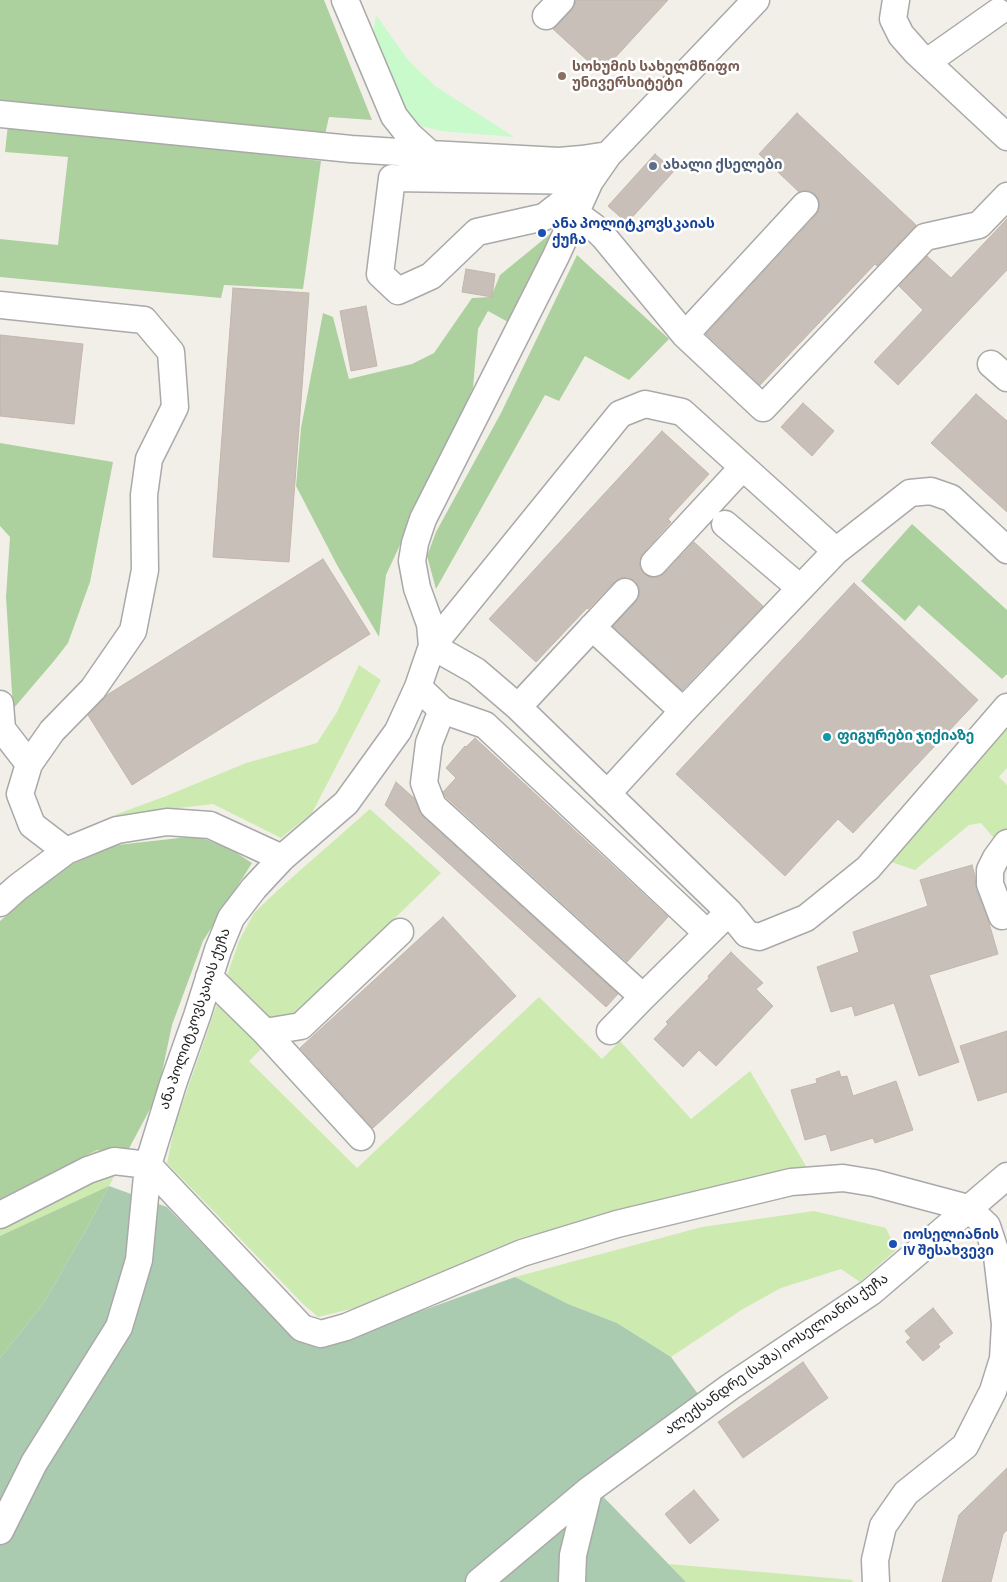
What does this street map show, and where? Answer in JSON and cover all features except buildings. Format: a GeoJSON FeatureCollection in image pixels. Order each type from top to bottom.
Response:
{"type":"FeatureCollection","features":[{"type":"Feature","properties":{"kind":"street"},"geometry":{"type":"LineString","coordinates":[[345,0],[394,116],[409,135],[430,154]]}},
{"type":"Feature","properties":{"kind":"street","name":"ანა პოლიტკოვსკაიას ქუჩა"},"geometry":{"type":"LineString","coordinates":[[0,1531],[34,1463],[119,1327],[139,1260],[148,1165],[218,950],[231,918],[254,888],[282,858],[346,803],[398,731],[418,687],[432,646],[430,624],[418,588],[412,561],[415,543],[420,527],[472,419],[556,256],[590,181],[608,155],[756,0]]}},
{"type":"Feature","properties":{"kind":"street"},"geometry":{"type":"LineString","coordinates":[[896,0],[893,19],[901,35],[1007,137]]}},
{"type":"Feature","properties":{"kind":"street"},"geometry":{"type":"LineString","coordinates":[[927,62],[998,12]]}},
{"type":"Feature","properties":{"kind":"street"},"geometry":{"type":"LineString","coordinates":[[0,114],[351,149],[559,161],[582,160],[608,155]]}},
{"type":"Feature","properties":{"kind":"street"},"geometry":{"type":"LineString","coordinates":[[392,178],[590,181],[544,216],[477,232],[431,276],[398,291],[380,274],[392,178]]}},
{"type":"Feature","properties":{"kind":"street"},"geometry":{"type":"LineString","coordinates":[[575,213],[604,237],[685,336],[763,408],[925,237],[979,225],[1007,196]]}},
{"type":"Feature","properties":{"kind":"street"},"geometry":{"type":"LineString","coordinates":[[685,336],[805,205]]}},
{"type":"Feature","properties":{"kind":"street"},"geometry":{"type":"LineString","coordinates":[[0,305],[144,320],[171,352],[175,407],[149,459],[144,495],[146,570],[133,631],[93,689],[52,731],[29,764],[20,794],[32,825],[66,851]]}},
{"type":"Feature","properties":{"kind":"street"},"geometry":{"type":"LineString","coordinates":[[836,551],[682,412],[645,404],[620,414],[432,646],[476,671],[518,707],[729,912],[747,934],[759,937],[806,918],[868,868],[1007,707]]}},
{"type":"Feature","properties":{"kind":"street"},"geometry":{"type":"LineString","coordinates":[[654,563],[743,467]]}},
{"type":"Feature","properties":{"kind":"street"},"geometry":{"type":"LineString","coordinates":[[607,794],[683,711],[836,551],[910,493],[931,490],[951,498],[1007,550]]}},
{"type":"Feature","properties":{"kind":"street"},"geometry":{"type":"LineString","coordinates":[[725,524],[800,588]]}},
{"type":"Feature","properties":{"kind":"street"},"geometry":{"type":"LineString","coordinates":[[518,707],[625,592]]}},
{"type":"Feature","properties":{"kind":"street"},"geometry":{"type":"LineString","coordinates":[[592,627],[683,711]]}},
{"type":"Feature","properties":{"kind":"street"},"geometry":{"type":"LineString","coordinates":[[418,687],[442,710],[485,726],[707,933]]}},
{"type":"Feature","properties":{"kind":"street"},"geometry":{"type":"LineString","coordinates":[[0,704],[2,729],[29,764]]}},
{"type":"Feature","properties":{"kind":"street"},"geometry":{"type":"LineString","coordinates":[[442,710],[429,742],[424,783],[433,806],[643,997]]}},
{"type":"Feature","properties":{"kind":"street"},"geometry":{"type":"LineString","coordinates":[[0,903],[66,851],[117,830],[168,822],[210,825],[282,858]]}},
{"type":"Feature","properties":{"kind":"street"},"geometry":{"type":"LineString","coordinates":[[1002,916],[990,884],[990,870],[1007,843]]}},
{"type":"Feature","properties":{"kind":"street"},"geometry":{"type":"LineString","coordinates":[[610,1031],[729,912]]}},
{"type":"Feature","properties":{"kind":"street"},"geometry":{"type":"LineString","coordinates":[[265,1032],[301,1026],[400,932]]}},
{"type":"Feature","properties":{"kind":"street"},"geometry":{"type":"LineString","coordinates":[[209,977],[265,1032],[361,1137]]}},
{"type":"Feature","properties":{"kind":"street"},"geometry":{"type":"LineString","coordinates":[[0,1215],[88,1170],[114,1160],[148,1165],[302,1328],[321,1334],[346,1327],[522,1253],[617,1224],[791,1182],[843,1178],[874,1183],[968,1208],[987,1226],[997,1256],[1005,1324],[1005,1358],[994,1391],[965,1446],[906,1493],[883,1526],[875,1560],[876,1582]]}},
{"type":"Feature","properties":{"kind":"street","name":"ალექსანდრე (საშა) იოსელიანის ქუჩა"},"geometry":{"type":"LineString","coordinates":[[479,1582],[589,1490],[730,1387],[871,1292],[1007,1176]]}},
{"type":"Feature","properties":{"kind":"street"},"geometry":{"type":"LineString","coordinates":[[572,1582],[573,1555],[589,1490]]}},
{"type":"Feature","properties":{"kind":"green space"},"geometry":{"type":"Polygon","coordinates":[[[0,0],[324,0],[372,120],[329,117],[324,139],[0,101],[0,0]]]}},
{"type":"Feature","properties":{"kind":"green space"},"geometry":{"type":"Polygon","coordinates":[[[376,15],[408,60],[435,86],[514,137],[441,131],[414,124],[399,104],[372,42],[376,15]]]}},
{"type":"Feature","properties":{"kind":"green space"},"geometry":{"type":"Polygon","coordinates":[[[8,124],[321,161],[303,289],[224,285],[221,298],[0,277],[0,239],[58,245],[68,157],[5,152],[8,124]]]}},
{"type":"Feature","properties":{"kind":"green space"},"geometry":{"type":"Polygon","coordinates":[[[555,230],[508,322],[488,311],[478,329],[473,388],[386,575],[379,637],[337,565],[296,486],[301,428],[323,313],[333,317],[349,379],[412,364],[434,353],[472,298],[491,297],[500,275],[555,230]]]}},
{"type":"Feature","properties":{"kind":"green space"},"geometry":{"type":"Polygon","coordinates":[[[577,255],[669,339],[629,380],[585,356],[559,401],[545,395],[436,589],[427,556],[436,532],[501,413],[577,255]]]}},
{"type":"Feature","properties":{"kind":"green space"},"geometry":{"type":"Polygon","coordinates":[[[0,443],[113,462],[90,582],[68,643],[13,709],[6,597],[10,537],[0,526],[0,443]]]}},
{"type":"Feature","properties":{"kind":"green space"},"geometry":{"type":"Polygon","coordinates":[[[912,524],[1007,610],[1007,674],[1002,679],[919,605],[905,621],[861,581],[912,524]]]}},
{"type":"Feature","properties":{"kind":"green space"},"geometry":{"type":"Polygon","coordinates":[[[359,665],[381,680],[312,813],[281,838],[213,804],[112,816],[246,763],[317,743],[337,712],[359,665]]]}},
{"type":"Feature","properties":{"kind":"green space"},"geometry":{"type":"Polygon","coordinates":[[[1007,722],[1007,768],[999,777],[1007,785],[1007,829],[997,842],[981,823],[969,825],[915,870],[885,860],[1007,722]]]}},
{"type":"Feature","properties":{"kind":"green space"},"geometry":{"type":"Polygon","coordinates":[[[370,809],[441,873],[249,1061],[357,1168],[539,997],[602,1059],[620,1041],[691,1119],[750,1071],[806,1166],[520,1238],[355,1308],[318,1317],[302,1303],[167,1163],[175,1125],[239,941],[254,913],[370,809]]]}},
{"type":"Feature","properties":{"kind":"green space"},"geometry":{"type":"Polygon","coordinates":[[[197,836],[232,850],[252,863],[203,941],[172,1025],[157,1096],[125,1156],[97,1150],[0,1199],[0,921],[59,870],[117,845],[197,836]]]}},
{"type":"Feature","properties":{"kind":"green space"},"geometry":{"type":"Polygon","coordinates":[[[97,1150],[125,1156],[109,1186],[0,1236],[0,1199],[97,1150]]]}},
{"type":"Feature","properties":{"kind":"green space"},"geometry":{"type":"Polygon","coordinates":[[[109,1186],[43,1304],[0,1358],[0,1236],[109,1186]]]}},
{"type":"Feature","properties":{"kind":"green space"},"geometry":{"type":"Polygon","coordinates":[[[109,1186],[167,1207],[296,1340],[330,1344],[515,1277],[568,1304],[617,1323],[671,1357],[698,1394],[587,1480],[686,1582],[0,1582],[0,1358],[43,1304],[109,1186]]]}},
{"type":"Feature","properties":{"kind":"green space"},"geometry":{"type":"Polygon","coordinates":[[[814,1211],[886,1228],[896,1250],[860,1282],[841,1269],[781,1288],[743,1309],[671,1357],[617,1323],[568,1304],[515,1277],[702,1227],[814,1211]]]}},
{"type":"Feature","properties":{"kind":"green space"},"geometry":{"type":"Polygon","coordinates":[[[669,1564],[853,1580],[852,1582],[686,1582],[669,1564]]]}},
{"type":"Feature","properties":{"kind":"place","name":"სოხუმის სახელმწიფო უნივერსიტეტი"},"geometry":{"type":"Point","coordinates":[562,76]}},
{"type":"Feature","properties":{"kind":"place","name":"ახალი ქსელები"},"geometry":{"type":"Point","coordinates":[653,166]}},
{"type":"Feature","properties":{"kind":"place","name":"ანა პოლიტკოვსკაიას ქუჩა"},"geometry":{"type":"Point","coordinates":[542,233]}},
{"type":"Feature","properties":{"kind":"place","name":"ფიგურები ჯიქიაზე"},"geometry":{"type":"Point","coordinates":[827,737]}},
{"type":"Feature","properties":{"kind":"place","name":"იოსელიანის IV შესახვევი"},"geometry":{"type":"Point","coordinates":[893,1244]}}]}
